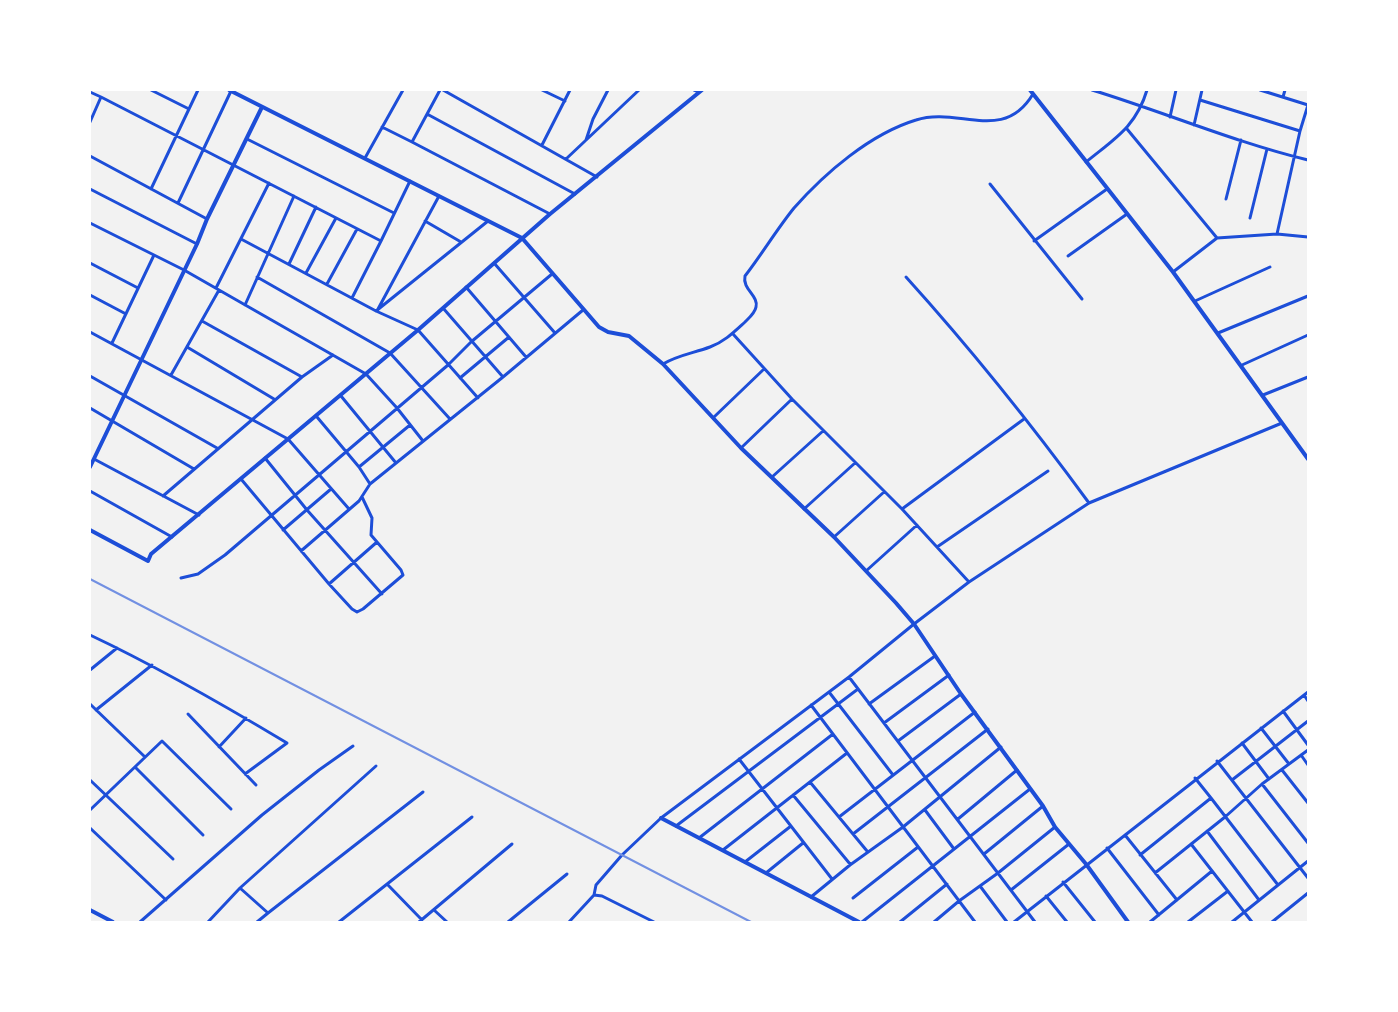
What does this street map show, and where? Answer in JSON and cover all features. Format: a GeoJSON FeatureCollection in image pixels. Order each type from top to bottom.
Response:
{"type":"FeatureCollection","features":[{"type":"Feature","properties":{"kind":"street"},"geometry":{"type":"LineString","coordinates":[[152,90],[189,109]]}},
{"type":"Feature","properties":{"kind":"street"},"geometry":{"type":"LineString","coordinates":[[151,189],[198,90]]}},
{"type":"Feature","properties":{"kind":"street"},"geometry":{"type":"LineString","coordinates":[[178,204],[230,90],[522,238],[599,327],[608,332],[629,336],[663,364],[741,448],[834,537],[914,624],[1055,827],[1086,864],[1128,922]]}},
{"type":"Feature","properties":{"kind":"street"},"geometry":{"type":"LineString","coordinates":[[364,158],[403,90]]}},
{"type":"Feature","properties":{"kind":"street"},"geometry":{"type":"LineString","coordinates":[[412,142],[442,90],[597,177]]}},
{"type":"Feature","properties":{"kind":"street"},"geometry":{"type":"LineString","coordinates":[[542,90],[564,101]]}},
{"type":"Feature","properties":{"kind":"street"},"geometry":{"type":"LineString","coordinates":[[542,146],[570,90]]}},
{"type":"Feature","properties":{"kind":"street"},"geometry":{"type":"LineString","coordinates":[[586,141],[593,119],[608,90]]}},
{"type":"Feature","properties":{"kind":"street"},"geometry":{"type":"LineString","coordinates":[[566,159],[639,90]]}},
{"type":"Feature","properties":{"kind":"street"},"geometry":{"type":"LineString","coordinates":[[694,90],[700,91]]}},
{"type":"Feature","properties":{"kind":"street"},"geometry":{"type":"LineString","coordinates":[[1092,90],[1142,105],[1170,117],[1268,149],[1308,160]]}},
{"type":"Feature","properties":{"kind":"street"},"geometry":{"type":"LineString","coordinates":[[1086,162],[1127,129],[1142,105],[1147,90]]}},
{"type":"Feature","properties":{"kind":"street"},"geometry":{"type":"LineString","coordinates":[[1170,117],[1176,90]]}},
{"type":"Feature","properties":{"kind":"street"},"geometry":{"type":"LineString","coordinates":[[1194,125],[1202,90]]}},
{"type":"Feature","properties":{"kind":"street"},"geometry":{"type":"LineString","coordinates":[[1260,90],[1308,105],[1300,130],[1277,234]]}},
{"type":"Feature","properties":{"kind":"street"},"geometry":{"type":"LineString","coordinates":[[1283,98],[1285,90]]}},
{"type":"Feature","properties":{"kind":"street"},"geometry":{"type":"LineString","coordinates":[[90,530],[148,561],[151,554],[341,396],[550,214],[700,91]]}},
{"type":"Feature","properties":{"kind":"street"},"geometry":{"type":"LineString","coordinates":[[90,92],[381,241]]}},
{"type":"Feature","properties":{"kind":"street"},"geometry":{"type":"LineString","coordinates":[[1032,92],[1173,272],[1242,365],[1308,459]]}},
{"type":"Feature","properties":{"kind":"street"},"geometry":{"type":"LineString","coordinates":[[663,364],[674,358],[709,348],[733,334],[751,316],[757,306],[756,301],[745,285],[745,276],[794,209],[840,163],[876,139],[916,120],[932,116],[991,122],[1008,118],[1027,105],[1032,92]]}},
{"type":"Feature","properties":{"kind":"street"},"geometry":{"type":"LineString","coordinates":[[90,122],[102,97]]}},
{"type":"Feature","properties":{"kind":"street"},"geometry":{"type":"LineString","coordinates":[[1200,100],[1300,130]]}},
{"type":"Feature","properties":{"kind":"street"},"geometry":{"type":"LineString","coordinates":[[90,467],[262,107]]}},
{"type":"Feature","properties":{"kind":"street"},"geometry":{"type":"LineString","coordinates":[[427,114],[575,194]]}},
{"type":"Feature","properties":{"kind":"street"},"geometry":{"type":"LineString","coordinates":[[382,127],[550,214]]}},
{"type":"Feature","properties":{"kind":"street"},"geometry":{"type":"LineString","coordinates":[[1127,129],[1217,238]]}},
{"type":"Feature","properties":{"kind":"street"},"geometry":{"type":"LineString","coordinates":[[247,139],[394,213]]}},
{"type":"Feature","properties":{"kind":"street"},"geometry":{"type":"LineString","coordinates":[[1226,199],[1241,140]]}},
{"type":"Feature","properties":{"kind":"street"},"geometry":{"type":"LineString","coordinates":[[1250,218],[1268,149]]}},
{"type":"Feature","properties":{"kind":"street"},"geometry":{"type":"LineString","coordinates":[[90,156],[207,219]]}},
{"type":"Feature","properties":{"kind":"street"},"geometry":{"type":"LineString","coordinates":[[352,298],[410,181]]}},
{"type":"Feature","properties":{"kind":"street"},"geometry":{"type":"LineString","coordinates":[[171,375],[202,321],[269,183]]}},
{"type":"Feature","properties":{"kind":"street"},"geometry":{"type":"LineString","coordinates":[[990,184],[1082,299]]}},
{"type":"Feature","properties":{"kind":"street"},"geometry":{"type":"LineString","coordinates":[[90,189],[197,244]]}},
{"type":"Feature","properties":{"kind":"street"},"geometry":{"type":"LineString","coordinates":[[1034,241],[1108,189]]}},
{"type":"Feature","properties":{"kind":"street"},"geometry":{"type":"LineString","coordinates":[[245,305],[294,196]]}},
{"type":"Feature","properties":{"kind":"street"},"geometry":{"type":"LineString","coordinates":[[376,311],[439,196]]}},
{"type":"Feature","properties":{"kind":"street"},"geometry":{"type":"LineString","coordinates":[[289,264],[316,207]]}},
{"type":"Feature","properties":{"kind":"street"},"geometry":{"type":"LineString","coordinates":[[1068,256],[1127,214]]}},
{"type":"Feature","properties":{"kind":"street"},"geometry":{"type":"LineString","coordinates":[[306,273],[336,218]]}},
{"type":"Feature","properties":{"kind":"street"},"geometry":{"type":"LineString","coordinates":[[426,221],[462,242]]}},
{"type":"Feature","properties":{"kind":"street"},"geometry":{"type":"LineString","coordinates":[[376,311],[488,221]]}},
{"type":"Feature","properties":{"kind":"street"},"geometry":{"type":"LineString","coordinates":[[90,223],[184,270],[366,374],[397,408],[423,441]]}},
{"type":"Feature","properties":{"kind":"street"},"geometry":{"type":"LineString","coordinates":[[327,284],[357,229]]}},
{"type":"Feature","properties":{"kind":"street"},"geometry":{"type":"LineString","coordinates":[[1173,272],[1217,238],[1277,234],[1308,237]]}},
{"type":"Feature","properties":{"kind":"street"},"geometry":{"type":"LineString","coordinates":[[241,239],[376,311],[418,330],[478,398]]}},
{"type":"Feature","properties":{"kind":"street"},"geometry":{"type":"LineString","coordinates":[[112,343],[154,255]]}},
{"type":"Feature","properties":{"kind":"street"},"geometry":{"type":"LineString","coordinates":[[494,262],[555,334]]}},
{"type":"Feature","properties":{"kind":"street"},"geometry":{"type":"LineString","coordinates":[[90,263],[138,288]]}},
{"type":"Feature","properties":{"kind":"street"},"geometry":{"type":"LineString","coordinates":[[1194,301],[1270,267]]}},
{"type":"Feature","properties":{"kind":"street"},"geometry":{"type":"LineString","coordinates":[[181,578],[193,576],[202,571],[272,516],[294,495],[448,365],[471,342],[552,274]]}},
{"type":"Feature","properties":{"kind":"street"},"geometry":{"type":"LineString","coordinates":[[257,277],[390,353],[450,419]]}},
{"type":"Feature","properties":{"kind":"street"},"geometry":{"type":"LineString","coordinates":[[906,277],[958,335],[1090,503]]}},
{"type":"Feature","properties":{"kind":"street"},"geometry":{"type":"LineString","coordinates":[[466,286],[526,357]]}},
{"type":"Feature","properties":{"kind":"street"},"geometry":{"type":"LineString","coordinates":[[90,295],[126,314]]}},
{"type":"Feature","properties":{"kind":"street"},"geometry":{"type":"LineString","coordinates":[[1218,333],[1308,296]]}},
{"type":"Feature","properties":{"kind":"street"},"geometry":{"type":"LineString","coordinates":[[442,307],[503,378]]}},
{"type":"Feature","properties":{"kind":"street"},"geometry":{"type":"LineString","coordinates":[[301,551],[349,510],[362,497],[370,484],[503,378],[584,310]]}},
{"type":"Feature","properties":{"kind":"street"},"geometry":{"type":"LineString","coordinates":[[202,321],[302,377]]}},
{"type":"Feature","properties":{"kind":"street"},"geometry":{"type":"LineString","coordinates":[[90,332],[288,439],[349,510]]}},
{"type":"Feature","properties":{"kind":"street"},"geometry":{"type":"LineString","coordinates":[[733,334],[792,399],[902,509],[969,582]]}},
{"type":"Feature","properties":{"kind":"street"},"geometry":{"type":"LineString","coordinates":[[1242,365],[1308,335]]}},
{"type":"Feature","properties":{"kind":"street"},"geometry":{"type":"LineString","coordinates":[[460,378],[508,337]]}},
{"type":"Feature","properties":{"kind":"street"},"geometry":{"type":"LineString","coordinates":[[187,347],[274,399]]}},
{"type":"Feature","properties":{"kind":"street"},"geometry":{"type":"LineString","coordinates":[[163,496],[274,399],[333,355]]}},
{"type":"Feature","properties":{"kind":"street"},"geometry":{"type":"LineString","coordinates":[[714,417],[764,369]]}},
{"type":"Feature","properties":{"kind":"street"},"geometry":{"type":"LineString","coordinates":[[90,376],[218,448]]}},
{"type":"Feature","properties":{"kind":"street"},"geometry":{"type":"LineString","coordinates":[[1262,396],[1308,377]]}},
{"type":"Feature","properties":{"kind":"street"},"geometry":{"type":"LineString","coordinates":[[341,396],[396,463]]}},
{"type":"Feature","properties":{"kind":"street"},"geometry":{"type":"LineString","coordinates":[[741,448],[792,399]]}},
{"type":"Feature","properties":{"kind":"street"},"geometry":{"type":"LineString","coordinates":[[90,408],[194,469]]}},
{"type":"Feature","properties":{"kind":"street"},"geometry":{"type":"LineString","coordinates":[[316,417],[359,467],[370,484]]}},
{"type":"Feature","properties":{"kind":"street"},"geometry":{"type":"LineString","coordinates":[[902,509],[1024,418]]}},
{"type":"Feature","properties":{"kind":"street"},"geometry":{"type":"LineString","coordinates":[[569,922],[594,895],[596,885],[622,855],[661,818],[829,692],[969,582],[1090,503],[1282,423]]}},
{"type":"Feature","properties":{"kind":"street"},"geometry":{"type":"LineString","coordinates":[[359,467],[410,425]]}},
{"type":"Feature","properties":{"kind":"street"},"geometry":{"type":"LineString","coordinates":[[772,477],[823,431]]}},
{"type":"Feature","properties":{"kind":"street"},"geometry":{"type":"LineString","coordinates":[[265,458],[294,495],[382,594]]}},
{"type":"Feature","properties":{"kind":"street"},"geometry":{"type":"LineString","coordinates":[[94,459],[200,515]]}},
{"type":"Feature","properties":{"kind":"street"},"geometry":{"type":"LineString","coordinates":[[804,509],[855,463]]}},
{"type":"Feature","properties":{"kind":"street"},"geometry":{"type":"LineString","coordinates":[[937,547],[1048,471]]}},
{"type":"Feature","properties":{"kind":"street"},"geometry":{"type":"LineString","coordinates":[[241,479],[329,584],[357,612],[401,578],[402,573],[371,535],[372,518],[362,497]]}},
{"type":"Feature","properties":{"kind":"street"},"geometry":{"type":"LineString","coordinates":[[283,530],[331,489]]}},
{"type":"Feature","properties":{"kind":"street"},"geometry":{"type":"LineString","coordinates":[[90,491],[173,537]]}},
{"type":"Feature","properties":{"kind":"street"},"geometry":{"type":"LineString","coordinates":[[834,537],[884,492]]}},
{"type":"Feature","properties":{"kind":"street"},"geometry":{"type":"LineString","coordinates":[[866,571],[917,525]]}},
{"type":"Feature","properties":{"kind":"street"},"geometry":{"type":"LineString","coordinates":[[329,584],[377,542]]}},
{"type":"Feature","properties":{"kind":"street"},"geometry":{"type":"LineString","coordinates":[[90,635],[152,665],[286,743],[245,774]]}},
{"type":"Feature","properties":{"kind":"street"},"geometry":{"type":"LineString","coordinates":[[90,670],[117,648]]}},
{"type":"Feature","properties":{"kind":"street"},"geometry":{"type":"LineString","coordinates":[[869,704],[936,656]]}},
{"type":"Feature","properties":{"kind":"street"},"geometry":{"type":"LineString","coordinates":[[96,710],[152,665]]}},
{"type":"Feature","properties":{"kind":"street"},"geometry":{"type":"LineString","coordinates":[[884,723],[949,675]]}},
{"type":"Feature","properties":{"kind":"street"},"geometry":{"type":"LineString","coordinates":[[848,677],[927,778],[1035,922]]}},
{"type":"Feature","properties":{"kind":"street"},"geometry":{"type":"LineString","coordinates":[[676,826],[858,689]]}},
{"type":"Feature","properties":{"kind":"street"},"geometry":{"type":"LineString","coordinates":[[829,692],[893,775]]}},
{"type":"Feature","properties":{"kind":"street"},"geometry":{"type":"LineString","coordinates":[[1014,922],[1195,778],[1308,692]]}},
{"type":"Feature","properties":{"kind":"street"},"geometry":{"type":"LineString","coordinates":[[898,742],[961,694]]}},
{"type":"Feature","properties":{"kind":"street"},"geometry":{"type":"LineString","coordinates":[[1304,695],[1308,701]]}},
{"type":"Feature","properties":{"kind":"street"},"geometry":{"type":"LineString","coordinates":[[90,704],[145,757]]}},
{"type":"Feature","properties":{"kind":"street"},"geometry":{"type":"LineString","coordinates":[[811,705],[973,921]]}},
{"type":"Feature","properties":{"kind":"street"},"geometry":{"type":"LineString","coordinates":[[839,817],[974,712]]}},
{"type":"Feature","properties":{"kind":"street"},"geometry":{"type":"LineString","coordinates":[[1283,712],[1308,745]]}},
{"type":"Feature","properties":{"kind":"street"},"geometry":{"type":"LineString","coordinates":[[188,714],[256,785]]}},
{"type":"Feature","properties":{"kind":"street"},"geometry":{"type":"LineString","coordinates":[[219,747],[246,718]]}},
{"type":"Feature","properties":{"kind":"street"},"geometry":{"type":"LineString","coordinates":[[1232,780],[1308,721]]}},
{"type":"Feature","properties":{"kind":"street"},"geometry":{"type":"LineString","coordinates":[[1261,728],[1289,764]]}},
{"type":"Feature","properties":{"kind":"street"},"geometry":{"type":"LineString","coordinates":[[853,834],[889,808],[988,729]]}},
{"type":"Feature","properties":{"kind":"street"},"geometry":{"type":"LineString","coordinates":[[699,838],[833,734]]}},
{"type":"Feature","properties":{"kind":"street"},"geometry":{"type":"LineString","coordinates":[[90,810],[162,741],[232,809]]}},
{"type":"Feature","properties":{"kind":"street"},"geometry":{"type":"LineString","coordinates":[[1242,743],[1269,779]]}},
{"type":"Feature","properties":{"kind":"street"},"geometry":{"type":"LineString","coordinates":[[140,922],[262,815],[353,746]]}},
{"type":"Feature","properties":{"kind":"street"},"geometry":{"type":"LineString","coordinates":[[812,897],[867,851],[925,810],[1001,747]]}},
{"type":"Feature","properties":{"kind":"street"},"geometry":{"type":"LineString","coordinates":[[1155,873],[1226,817],[1262,784],[1308,750]]}},
{"type":"Feature","properties":{"kind":"street"},"geometry":{"type":"LineString","coordinates":[[723,850],[847,753]]}},
{"type":"Feature","properties":{"kind":"street"},"geometry":{"type":"LineString","coordinates":[[1301,756],[1308,765]]}},
{"type":"Feature","properties":{"kind":"street"},"geometry":{"type":"LineString","coordinates":[[739,759],[832,879]]}},
{"type":"Feature","properties":{"kind":"street"},"geometry":{"type":"LineString","coordinates":[[1217,761],[1308,878]]}},
{"type":"Feature","properties":{"kind":"street"},"geometry":{"type":"LineString","coordinates":[[208,922],[240,888],[376,766]]}},
{"type":"Feature","properties":{"kind":"street"},"geometry":{"type":"LineString","coordinates":[[135,767],[204,835]]}},
{"type":"Feature","properties":{"kind":"street"},"geometry":{"type":"LineString","coordinates":[[958,819],[1017,770]]}},
{"type":"Feature","properties":{"kind":"street"},"geometry":{"type":"LineString","coordinates":[[1282,770],[1308,803]]}},
{"type":"Feature","properties":{"kind":"street"},"geometry":{"type":"LineString","coordinates":[[1195,778],[1278,885]]}},
{"type":"Feature","properties":{"kind":"street"},"geometry":{"type":"LineString","coordinates":[[90,780],[173,859]]}},
{"type":"Feature","properties":{"kind":"street"},"geometry":{"type":"LineString","coordinates":[[810,782],[867,851]]}},
{"type":"Feature","properties":{"kind":"street"},"geometry":{"type":"LineString","coordinates":[[1262,784],[1308,843]]}},
{"type":"Feature","properties":{"kind":"street"},"geometry":{"type":"LineString","coordinates":[[661,818],[860,922],[1030,789]]}},
{"type":"Feature","properties":{"kind":"street"},"geometry":{"type":"LineString","coordinates":[[256,922],[423,792]]}},
{"type":"Feature","properties":{"kind":"street"},"geometry":{"type":"LineString","coordinates":[[793,795],[850,865]]}},
{"type":"Feature","properties":{"kind":"street"},"geometry":{"type":"LineString","coordinates":[[1140,855],[1211,798]]}},
{"type":"Feature","properties":{"kind":"street"},"geometry":{"type":"LineString","coordinates":[[984,854],[1042,806]]}},
{"type":"Feature","properties":{"kind":"street"},"geometry":{"type":"LineString","coordinates":[[925,810],[954,849]]}},
{"type":"Feature","properties":{"kind":"street"},"geometry":{"type":"LineString","coordinates":[[339,922],[472,817]]}},
{"type":"Feature","properties":{"kind":"street"},"geometry":{"type":"LineString","coordinates":[[745,862],[791,826]]}},
{"type":"Feature","properties":{"kind":"street"},"geometry":{"type":"LineString","coordinates":[[934,922],[1055,827]]}},
{"type":"Feature","properties":{"kind":"street"},"geometry":{"type":"LineString","coordinates":[[90,828],[166,900]]}},
{"type":"Feature","properties":{"kind":"street"},"geometry":{"type":"LineString","coordinates":[[1207,832],[1259,900]]}},
{"type":"Feature","properties":{"kind":"street"},"geometry":{"type":"LineString","coordinates":[[1124,835],[1176,900]]}},
{"type":"Feature","properties":{"kind":"street"},"geometry":{"type":"LineString","coordinates":[[766,873],[804,843]]}},
{"type":"Feature","properties":{"kind":"street"},"geometry":{"type":"LineString","coordinates":[[387,884],[420,921],[512,844]]}},
{"type":"Feature","properties":{"kind":"street"},"geometry":{"type":"LineString","coordinates":[[1011,890],[1069,844]]}},
{"type":"Feature","properties":{"kind":"street"},"geometry":{"type":"LineString","coordinates":[[1191,844],[1252,922]]}},
{"type":"Feature","properties":{"kind":"street"},"geometry":{"type":"LineString","coordinates":[[853,898],[918,847]]}},
{"type":"Feature","properties":{"kind":"street"},"geometry":{"type":"LineString","coordinates":[[1107,848],[1159,915]]}},
{"type":"Feature","properties":{"kind":"street"},"geometry":{"type":"LineString","coordinates":[[1232,922],[1308,861]]}},
{"type":"Feature","properties":{"kind":"street"},"geometry":{"type":"LineString","coordinates":[[1150,922],[1212,872]]}},
{"type":"Feature","properties":{"kind":"street"},"geometry":{"type":"LineString","coordinates":[[508,922],[567,874]]}},
{"type":"Feature","properties":{"kind":"street"},"geometry":{"type":"LineString","coordinates":[[1064,882],[1095,922]]}},
{"type":"Feature","properties":{"kind":"street"},"geometry":{"type":"LineString","coordinates":[[900,922],[947,884]]}},
{"type":"Feature","properties":{"kind":"street"},"geometry":{"type":"LineString","coordinates":[[980,886],[1007,922]]}},
{"type":"Feature","properties":{"kind":"street"},"geometry":{"type":"LineString","coordinates":[[240,888],[268,913]]}},
{"type":"Feature","properties":{"kind":"street"},"geometry":{"type":"LineString","coordinates":[[1188,922],[1228,891]]}},
{"type":"Feature","properties":{"kind":"street"},"geometry":{"type":"LineString","coordinates":[[1272,922],[1308,893]]}},
{"type":"Feature","properties":{"kind":"street"},"geometry":{"type":"LineString","coordinates":[[594,895],[602,896],[654,922]]}},
{"type":"Feature","properties":{"kind":"street"},"geometry":{"type":"LineString","coordinates":[[1046,896],[1067,922]]}},
{"type":"Feature","properties":{"kind":"street"},"geometry":{"type":"LineString","coordinates":[[90,910],[113,922]]}},
{"type":"Feature","properties":{"kind":"street"},"geometry":{"type":"LineString","coordinates":[[434,910],[447,922]]}},
{"type":"Feature","properties":{"kind":"railway"},"geometry":{"type":"LineString","coordinates":[[90,579],[751,922]]}}]}
